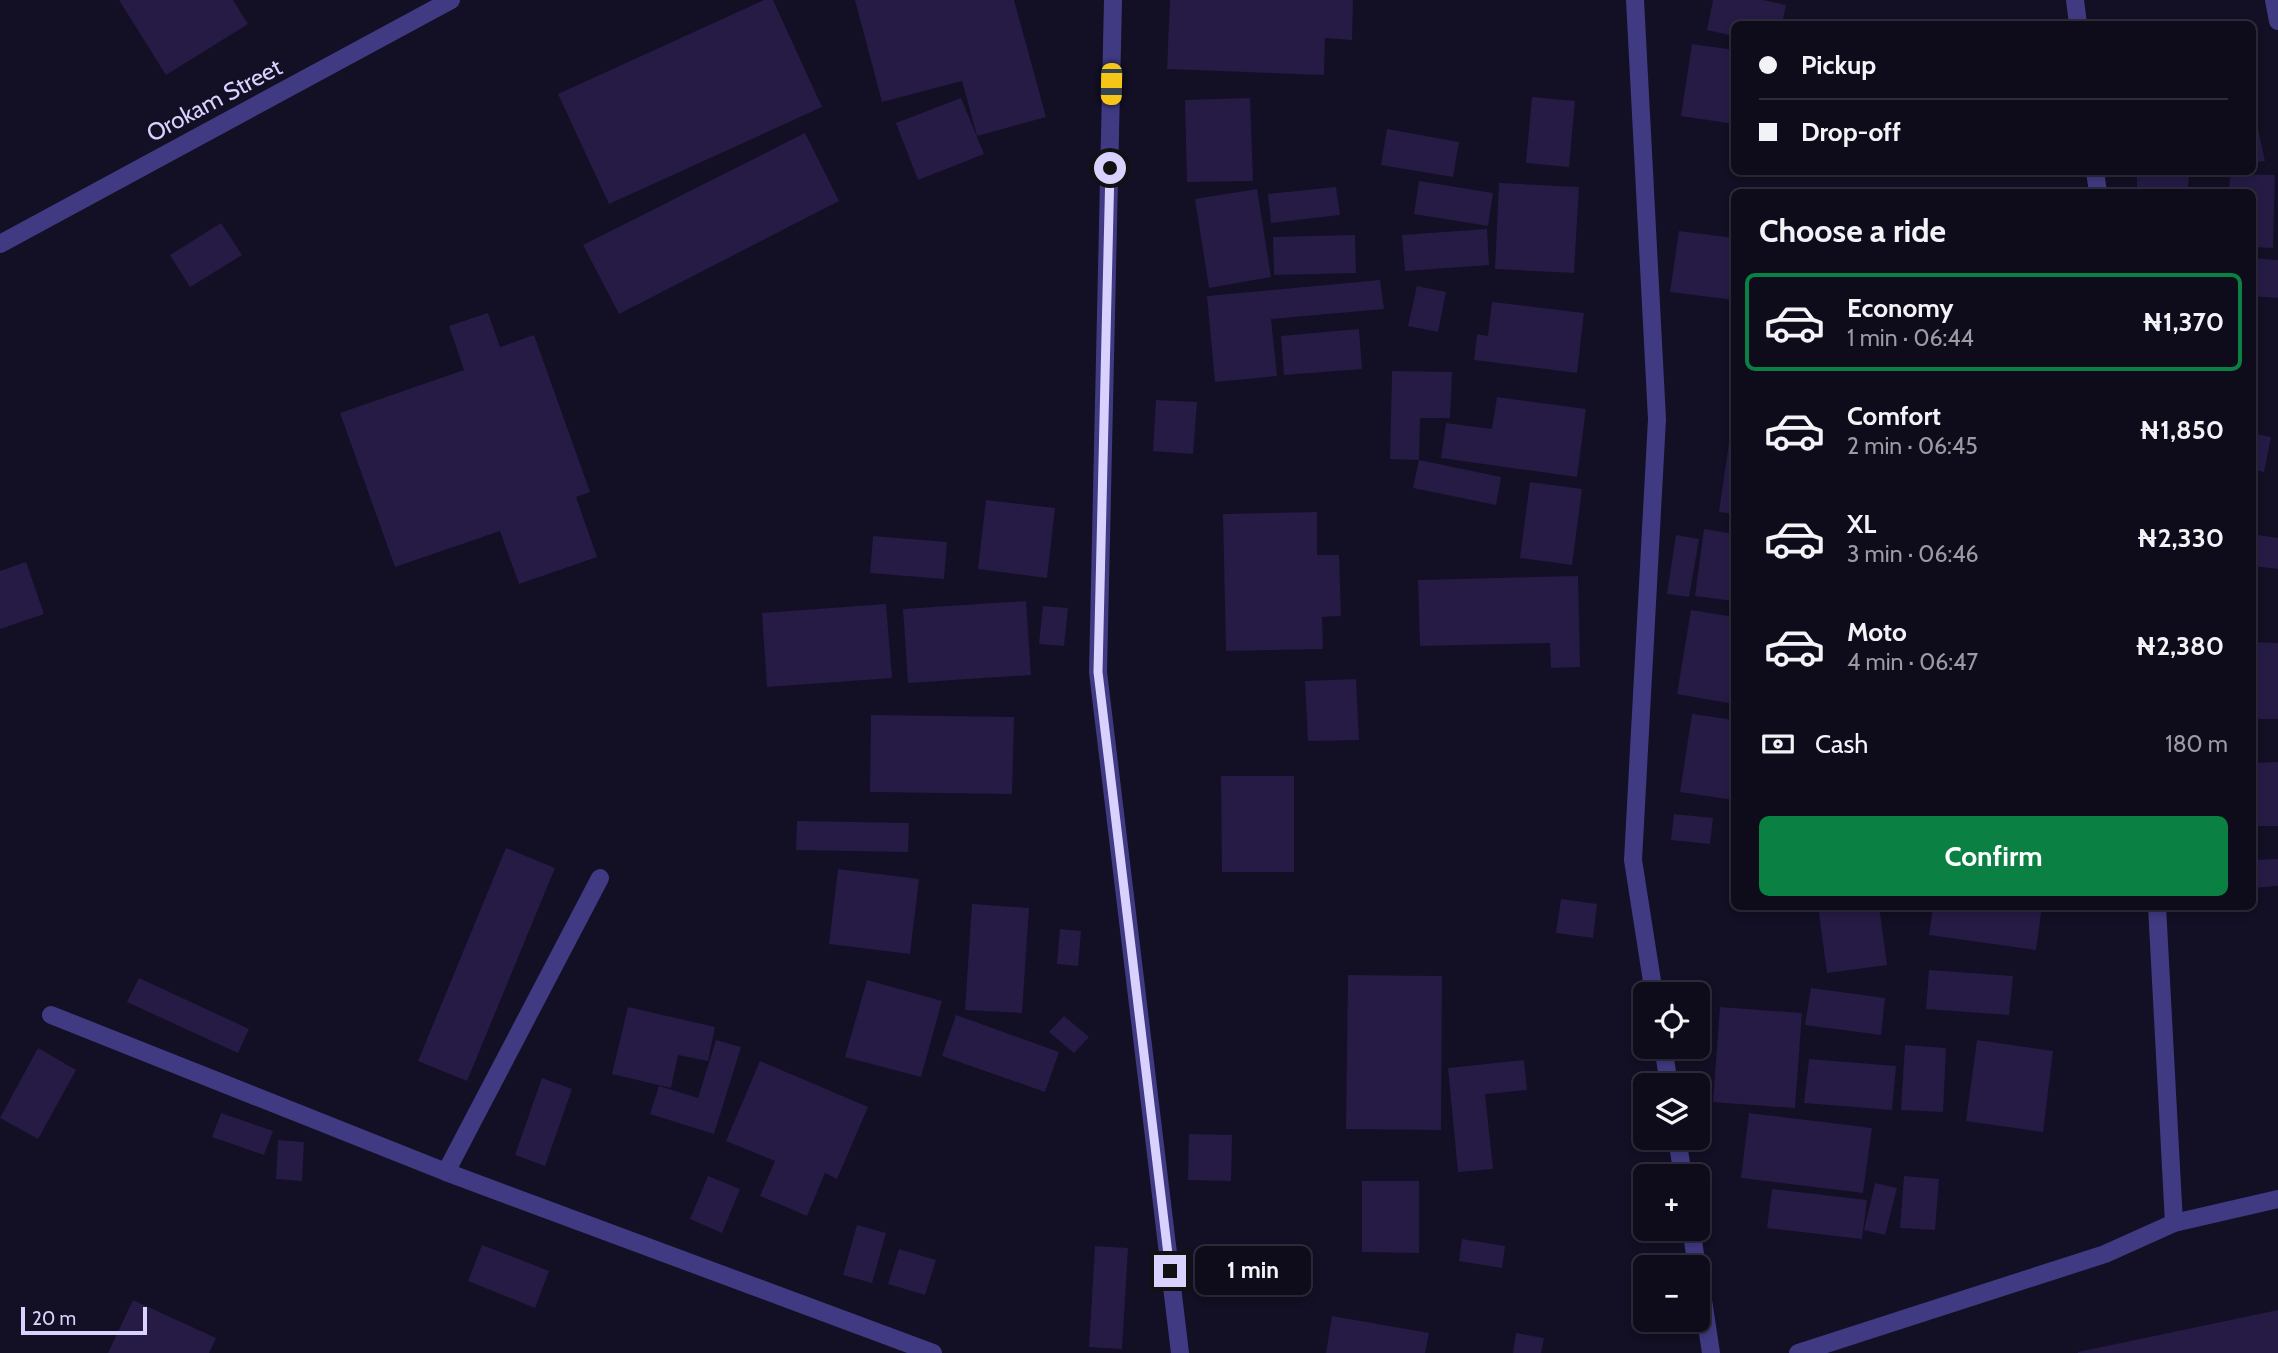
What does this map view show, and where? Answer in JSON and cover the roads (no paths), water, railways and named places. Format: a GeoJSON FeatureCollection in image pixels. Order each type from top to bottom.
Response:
{"type":"FeatureCollection","features":[{"type":"Feature","properties":{"kind":"street","name":"Orokam Street"},"geometry":{"type":"LineString","coordinates":[[0,244],[451,0]]}},
{"type":"Feature","properties":{"kind":"street"},"geometry":{"type":"LineString","coordinates":[[1113,0],[1098,672],[1180,1353]]}},
{"type":"Feature","properties":{"kind":"street"},"geometry":{"type":"LineString","coordinates":[[1635,0],[1657,419],[1633,860],[1652,982]]}},
{"type":"Feature","properties":{"kind":"street"},"geometry":{"type":"LineString","coordinates":[[2075,0],[2078,21]]}},
{"type":"Feature","properties":{"kind":"street"},"geometry":{"type":"LineString","coordinates":[[2274,0],[2278,21]]}},
{"type":"Feature","properties":{"kind":"street"},"geometry":{"type":"LineString","coordinates":[[446,1172],[600,878]]}},
{"type":"Feature","properties":{"kind":"street"},"geometry":{"type":"LineString","coordinates":[[2157,910],[2174,1223]]}},
{"type":"Feature","properties":{"kind":"street"},"geometry":{"type":"LineString","coordinates":[[51,1015],[446,1172],[933,1353]]}},
{"type":"Feature","properties":{"kind":"street"},"geometry":{"type":"LineString","coordinates":[[1798,1353],[2105,1254],[2174,1223],[2278,1199]]}},
{"type":"Feature","properties":{"kind":"street"},"geometry":{"type":"LineString","coordinates":[[1708,1332],[1711,1353]]}}]}
